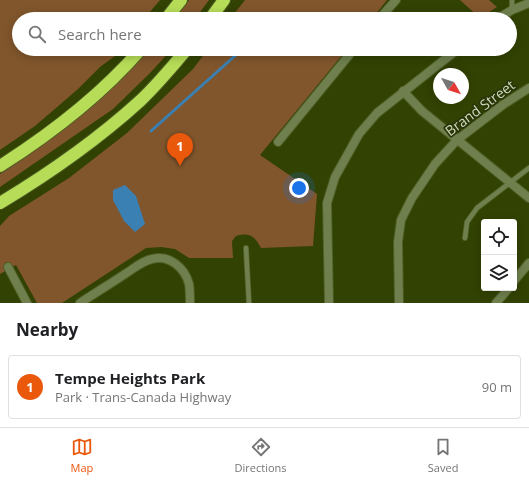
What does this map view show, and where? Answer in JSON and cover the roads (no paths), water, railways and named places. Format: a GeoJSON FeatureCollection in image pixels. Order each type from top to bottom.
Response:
{"type":"FeatureCollection","features":[{"type":"Feature","properties":{"kind":"highway"},"geometry":{"type":"LineString","coordinates":[[172,12],[181,0]]}},
{"type":"Feature","properties":{"kind":"highway"},"geometry":{"type":"LineString","coordinates":[[215,12],[224,0]]}},
{"type":"Feature","properties":{"kind":"highway"},"geometry":{"type":"LineString","coordinates":[[0,166],[35,142],[87,102],[134,56]]}},
{"type":"Feature","properties":{"kind":"highway"},"geometry":{"type":"LineString","coordinates":[[0,203],[54,169],[115,123],[141,100],[181,56]]}},
{"type":"Feature","properties":{"kind":"street"},"geometry":{"type":"LineString","coordinates":[[385,12],[396,0]]}},
{"type":"Feature","properties":{"kind":"street"},"geometry":{"type":"LineString","coordinates":[[509,12],[529,4]]}},
{"type":"Feature","properties":{"kind":"street"},"geometry":{"type":"LineString","coordinates":[[278,142],[348,56]]}},
{"type":"Feature","properties":{"kind":"street"},"geometry":{"type":"LineString","coordinates":[[328,303],[327,203],[335,177],[359,134],[377,112],[449,56]]}},
{"type":"Feature","properties":{"kind":"street","name":"Brand Street"},"geometry":{"type":"LineString","coordinates":[[399,303],[398,242],[401,220],[412,198],[435,164],[457,140],[504,104],[529,88]]}},
{"type":"Feature","properties":{"kind":"street"},"geometry":{"type":"LineString","coordinates":[[403,91],[422,111],[529,198]]}},
{"type":"Feature","properties":{"kind":"street"},"geometry":{"type":"LineString","coordinates":[[80,303],[134,268],[150,259],[158,258],[165,258],[182,270],[188,284],[190,303]]}},
{"type":"Feature","properties":{"kind":"street"},"geometry":{"type":"LineString","coordinates":[[517,277],[529,263]]}},
{"type":"Feature","properties":{"kind":"street"},"geometry":{"type":"LineString","coordinates":[[8,267],[27,303]]}},
{"type":"Feature","properties":{"kind":"street"},"geometry":{"type":"LineString","coordinates":[[496,303],[506,291]]}},
{"type":"Feature","properties":{"kind":"lane"},"geometry":{"type":"LineString","coordinates":[[512,0],[512,10]]}},
{"type":"Feature","properties":{"kind":"lane"},"geometry":{"type":"LineString","coordinates":[[465,238],[467,222],[477,208],[529,168]]}},
{"type":"Feature","properties":{"kind":"lane"},"geometry":{"type":"LineString","coordinates":[[246,248],[249,303]]}},
{"type":"Feature","properties":{"kind":"water"},"geometry":{"type":"Polygon","coordinates":[[[125,185],[136,196],[145,224],[135,232],[124,221],[113,200],[113,190],[125,185]]]}},
{"type":"Feature","properties":{"kind":"waterway"},"geometry":{"type":"LineString","coordinates":[[151,131],[235,56]]}},
{"type":"Feature","properties":{"kind":"place","name":"Tempe Heights Park"},"geometry":{"type":"Point","coordinates":[180,166]}}]}
